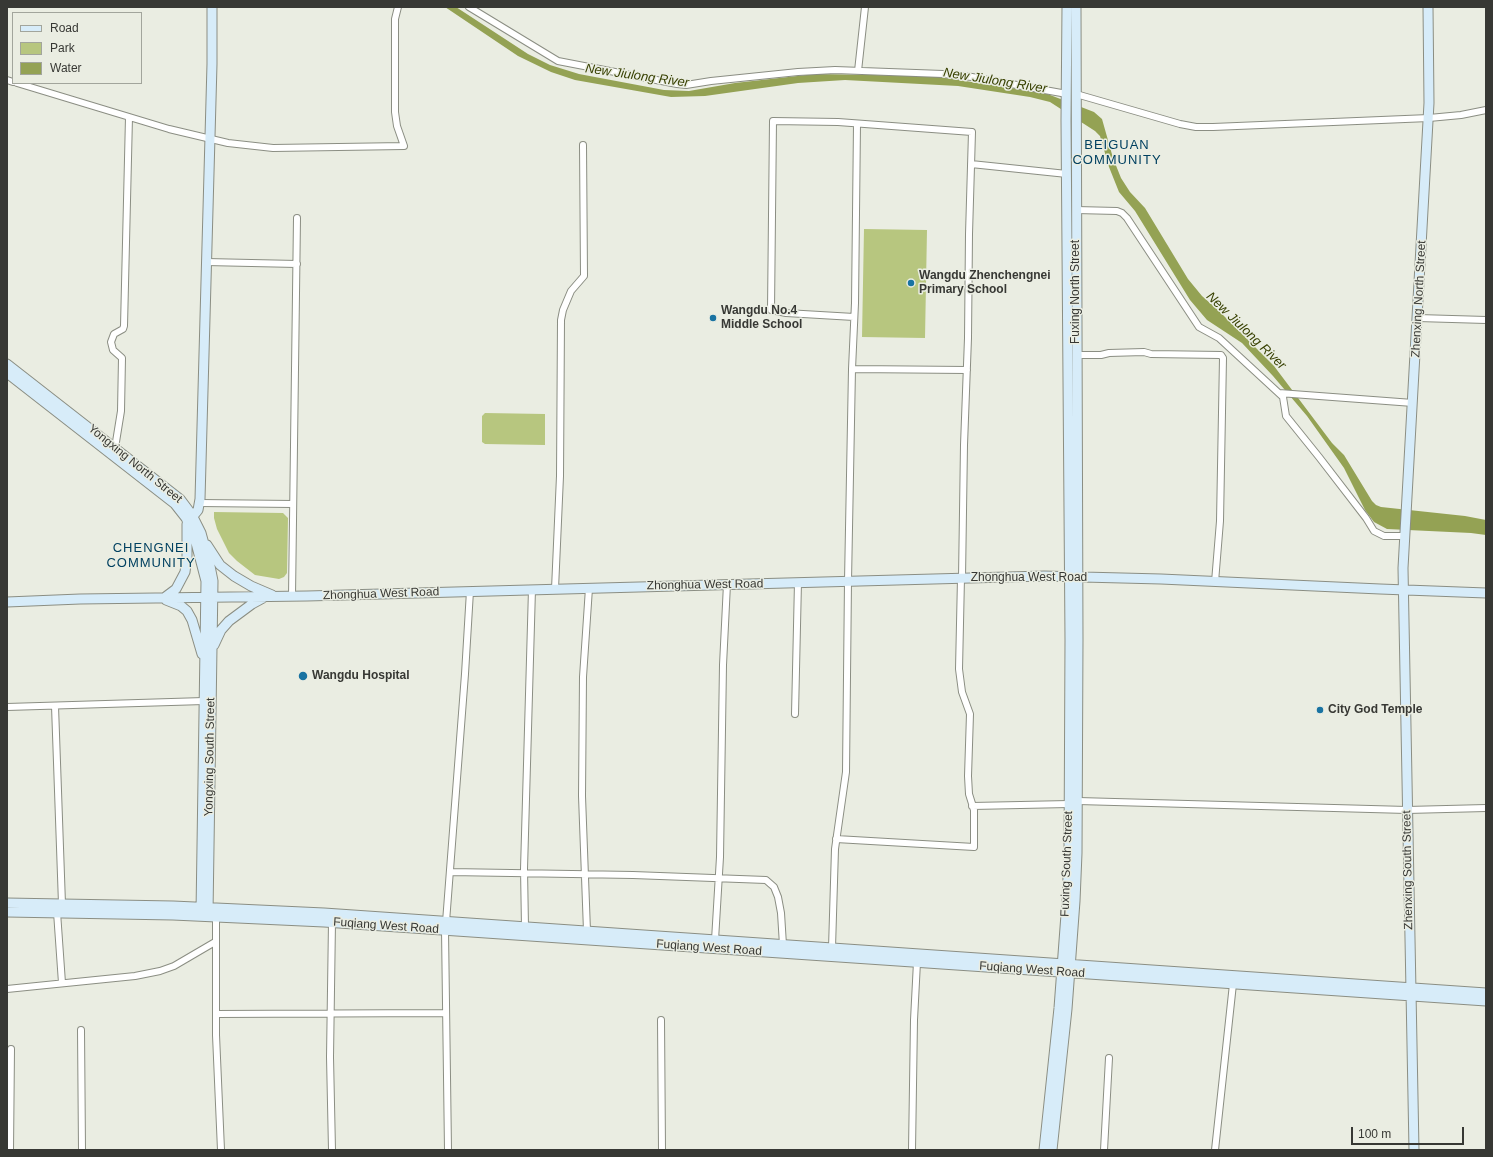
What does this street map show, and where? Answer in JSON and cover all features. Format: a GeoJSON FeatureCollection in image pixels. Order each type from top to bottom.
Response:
{"type":"FeatureCollection","features":[{"type":"Feature","properties":{"kind":"main road"},"geometry":{"type":"LineString","coordinates":[[164,598],[176,589],[185,572],[190,517],[198,510],[200,503],[212,7]]}},
{"type":"Feature","properties":{"kind":"main road","name":"Fuxing North Street"},"geometry":{"type":"LineString","coordinates":[[1067,7],[1072,96]]}},
{"type":"Feature","properties":{"kind":"main road","name":"Fuxing North Street"},"geometry":{"type":"LineString","coordinates":[[1074,576],[1067,174],[1076,7]]}},
{"type":"Feature","properties":{"kind":"main road","name":"Zhenxing North Street"},"geometry":{"type":"LineString","coordinates":[[1403,590],[1429,118],[1428,7]]}},
{"type":"Feature","properties":{"kind":"main road","name":"Fuxing North Street"},"geometry":{"type":"LineString","coordinates":[[1071,120],[1076,210],[1074,576]]}},
{"type":"Feature","properties":{"kind":"main road","name":"Yongxing North Street"},"geometry":{"type":"LineString","coordinates":[[7,364],[180,499],[201,533],[212,576],[209,597]]}},
{"type":"Feature","properties":{"kind":"main road","name":"Yongxing North Street"},"geometry":{"type":"LineString","coordinates":[[7,373],[161,492],[190,517],[209,597]]}},
{"type":"Feature","properties":{"kind":"main road"},"geometry":{"type":"LineString","coordinates":[[201,533],[220,565],[251,586],[277,596]]}},
{"type":"Feature","properties":{"kind":"main road","name":"Zhonghua West Road"},"geometry":{"type":"LineString","coordinates":[[7,602],[266,597],[1074,576],[1486,593]]}},
{"type":"Feature","properties":{"kind":"main road","name":"Fuxing South Street"},"geometry":{"type":"LineString","coordinates":[[1052,1150],[1066,968],[1067,901],[1074,802],[1074,576]]}},
{"type":"Feature","properties":{"kind":"main road","name":"Zhenxing South Street"},"geometry":{"type":"LineString","coordinates":[[1403,590],[1414,1150]]}},
{"type":"Feature","properties":{"kind":"main road","name":"Yongxing South Street"},"geometry":{"type":"LineString","coordinates":[[207,913],[212,652],[209,597]]}},
{"type":"Feature","properties":{"kind":"main road","name":"Yongxing South Street"},"geometry":{"type":"LineString","coordinates":[[207,913],[204,662],[209,597]]}},
{"type":"Feature","properties":{"kind":"main road"},"geometry":{"type":"LineString","coordinates":[[212,652],[221,630],[229,621],[252,604],[266,597]]}},
{"type":"Feature","properties":{"kind":"main road"},"geometry":{"type":"LineString","coordinates":[[153,598],[168,601],[181,606],[187,611],[192,620],[204,662]]}},
{"type":"Feature","properties":{"kind":"main road","name":"Fuqiang West Road"},"geometry":{"type":"LineString","coordinates":[[7,903],[60,908],[207,913],[332,922],[525,927],[832,948],[1233,984],[1410,992]]}},
{"type":"Feature","properties":{"kind":"main road","name":"Fuqiang West Road"},"geometry":{"type":"LineString","coordinates":[[7,912],[60,908]]}},
{"type":"Feature","properties":{"kind":"main road","name":"Fuqiang West Road"},"geometry":{"type":"LineString","coordinates":[[207,913],[290,911],[446,926],[917,962],[1066,968],[1410,992]]}},
{"type":"Feature","properties":{"kind":"main road","name":"Fuxing South Street"},"geometry":{"type":"LineString","coordinates":[[1044,1150],[1066,968]]}},
{"type":"Feature","properties":{"kind":"main road"},"geometry":{"type":"LineString","coordinates":[[1410,992],[1486,993]]}},
{"type":"Feature","properties":{"kind":"main road"},"geometry":{"type":"LineString","coordinates":[[1410,992],[1486,1001]]}},
{"type":"Feature","properties":{"kind":"street"},"geometry":{"type":"LineString","coordinates":[[20,84],[169,129],[228,143],[273,148],[404,146],[397,126],[395,112],[395,19],[398,7]]}},
{"type":"Feature","properties":{"kind":"street"},"geometry":{"type":"LineString","coordinates":[[469,7],[558,60],[686,85],[726,79],[820,70],[944,74],[972,77],[1072,96],[1180,124],[1213,127],[1429,118],[1461,115],[1486,110]]}},
{"type":"Feature","properties":{"kind":"street"},"geometry":{"type":"LineString","coordinates":[[858,71],[865,7]]}},
{"type":"Feature","properties":{"kind":"street"},"geometry":{"type":"LineString","coordinates":[[115,448],[121,411],[122,358],[113,350],[111,342],[114,334],[123,329],[124,326],[129,117]]}},
{"type":"Feature","properties":{"kind":"street"},"geometry":{"type":"LineString","coordinates":[[836,839],[974,847],[974,810],[969,794],[968,776],[970,714],[962,692],[959,669],[967,370],[968,234],[972,132],[857,124],[773,121],[771,310],[786,313],[854,317]]}},
{"type":"Feature","properties":{"kind":"street"},"geometry":{"type":"LineString","coordinates":[[832,948],[834,849],[846,772],[848,581],[857,124]]}},
{"type":"Feature","properties":{"kind":"street"},"geometry":{"type":"LineString","coordinates":[[555,589],[560,476],[561,320],[563,310],[571,291],[584,276],[584,145]]}},
{"type":"Feature","properties":{"kind":"street"},"geometry":{"type":"LineString","coordinates":[[971,164],[1067,174]]}},
{"type":"Feature","properties":{"kind":"street"},"geometry":{"type":"LineString","coordinates":[[1076,210],[1117,211],[1122,213],[1127,218],[1199,327],[1219,338],[1282,394],[1413,403]]}},
{"type":"Feature","properties":{"kind":"street"},"geometry":{"type":"LineString","coordinates":[[292,596],[298,264],[297,218]]}},
{"type":"Feature","properties":{"kind":"street"},"geometry":{"type":"LineString","coordinates":[[206,262],[298,264]]}},
{"type":"Feature","properties":{"kind":"street"},"geometry":{"type":"LineString","coordinates":[[1418,318],[1486,320]]}},
{"type":"Feature","properties":{"kind":"street"},"geometry":{"type":"LineString","coordinates":[[1076,355],[1144,352],[1150,354],[1221,355],[1223,358],[1220,521],[1215,582]]}},
{"type":"Feature","properties":{"kind":"street"},"geometry":{"type":"LineString","coordinates":[[852,369],[967,370]]}},
{"type":"Feature","properties":{"kind":"street"},"geometry":{"type":"LineString","coordinates":[[1282,394],[1286,416],[1366,518],[1374,531],[1384,536],[1405,535]]}},
{"type":"Feature","properties":{"kind":"street"},"geometry":{"type":"LineString","coordinates":[[200,503],[293,504]]}},
{"type":"Feature","properties":{"kind":"street"},"geometry":{"type":"LineString","coordinates":[[794,714],[798,582]]}},
{"type":"Feature","properties":{"kind":"street"},"geometry":{"type":"LineString","coordinates":[[715,940],[723,665],[727,584]]}},
{"type":"Feature","properties":{"kind":"street"},"geometry":{"type":"LineString","coordinates":[[587,931],[582,796],[583,683],[589,588]]}},
{"type":"Feature","properties":{"kind":"street"},"geometry":{"type":"LineString","coordinates":[[525,927],[524,874],[532,589]]}},
{"type":"Feature","properties":{"kind":"street"},"geometry":{"type":"LineString","coordinates":[[448,1150],[446,926],[470,591]]}},
{"type":"Feature","properties":{"kind":"street"},"geometry":{"type":"LineString","coordinates":[[7,707],[204,701]]}},
{"type":"Feature","properties":{"kind":"street"},"geometry":{"type":"LineString","coordinates":[[55,706],[62,983]]}},
{"type":"Feature","properties":{"kind":"street"},"geometry":{"type":"LineString","coordinates":[[972,806],[1074,802],[1407,810],[1486,808]]}},
{"type":"Feature","properties":{"kind":"street"},"geometry":{"type":"LineString","coordinates":[[450,872],[585,874],[766,880],[774,887],[781,913],[783,945]]}},
{"type":"Feature","properties":{"kind":"street"},"geometry":{"type":"LineString","coordinates":[[207,913],[216,942],[216,1014],[221,1150]]}},
{"type":"Feature","properties":{"kind":"street"},"geometry":{"type":"LineString","coordinates":[[332,922],[332,1150]]}},
{"type":"Feature","properties":{"kind":"street"},"geometry":{"type":"LineString","coordinates":[[7,989],[135,976],[160,972],[180,963],[216,942]]}},
{"type":"Feature","properties":{"kind":"street"},"geometry":{"type":"LineString","coordinates":[[912,1150],[914,1020],[917,962]]}},
{"type":"Feature","properties":{"kind":"street"},"geometry":{"type":"LineString","coordinates":[[1215,1150],[1233,984]]}},
{"type":"Feature","properties":{"kind":"street"},"geometry":{"type":"LineString","coordinates":[[216,1014],[446,1013]]}},
{"type":"Feature","properties":{"kind":"street"},"geometry":{"type":"LineString","coordinates":[[661,1020],[662,1150]]}},
{"type":"Feature","properties":{"kind":"street"},"geometry":{"type":"LineString","coordinates":[[81,1030],[82,1150]]}},
{"type":"Feature","properties":{"kind":"street"},"geometry":{"type":"LineString","coordinates":[[10,1150],[11,1049]]}},
{"type":"Feature","properties":{"kind":"street"},"geometry":{"type":"LineString","coordinates":[[1104,1150],[1109,1058]]}},
{"type":"Feature","properties":{"kind":"green space"},"geometry":{"type":"Polygon","coordinates":[[[864,229],[927,230],[925,338],[862,337],[864,229]]]}},
{"type":"Feature","properties":{"kind":"green space"},"geometry":{"type":"Polygon","coordinates":[[[485,413],[545,414],[545,445],[485,444],[482,442],[482,416],[485,413]]]}},
{"type":"Feature","properties":{"kind":"green space"},"geometry":{"type":"Polygon","coordinates":[[[214,512],[283,513],[288,518],[287,573],[284,577],[279,579],[255,575],[237,561],[229,553],[217,529],[214,512]]]}},
{"type":"Feature","properties":{"kind":"water"},"geometry":{"type":"Polygon","coordinates":[[[445,7],[456,7],[528,54],[550,65],[579,74],[664,90],[689,91],[735,83],[815,74],[932,76],[1045,93],[1094,112],[1102,119],[1113,158],[1121,178],[1130,192],[1145,208],[1188,279],[1202,296],[1274,366],[1332,443],[1344,455],[1372,501],[1381,507],[1465,516],[1486,520],[1486,535],[1387,529],[1374,522],[1365,510],[1344,468],[1307,416],[1273,376],[1242,343],[1207,320],[1190,300],[1135,211],[1119,192],[1109,167],[1100,136],[1095,131],[1050,102],[1030,97],[958,86],[845,80],[798,83],[705,96],[671,97],[575,80],[551,72],[518,56],[445,7]]]}},
{"type":"Feature","properties":{"kind":"place","name":"Wangdu Zhenchengnei Primary School"},"geometry":{"type":"Point","coordinates":[911,283]}},
{"type":"Feature","properties":{"kind":"place","name":"Wangdu No.4 Middle School"},"geometry":{"type":"Point","coordinates":[713,318]}},
{"type":"Feature","properties":{"kind":"place","name":"Wangdu Hospital"},"geometry":{"type":"Point","coordinates":[303,676]}},
{"type":"Feature","properties":{"kind":"place","name":"City God Temple"},"geometry":{"type":"Point","coordinates":[1320,710]}},
{"type":"Feature","properties":{"kind":"district","name":"BEIGUAN COMMUNITY"},"geometry":{"type":"Point","coordinates":[1117,152]}},
{"type":"Feature","properties":{"kind":"district","name":"CHENGNEI COMMUNITY"},"geometry":{"type":"Point","coordinates":[151,556]}},
{"type":"Feature","properties":{"kind":"water label","name":"New Jiulong River"},"geometry":{"type":"Point","coordinates":[637,76]}},
{"type":"Feature","properties":{"kind":"water label","name":"New Jiulong River"},"geometry":{"type":"Point","coordinates":[995,81]}},
{"type":"Feature","properties":{"kind":"water label","name":"New Jiulong River"},"geometry":{"type":"Point","coordinates":[1246,331]}}]}
